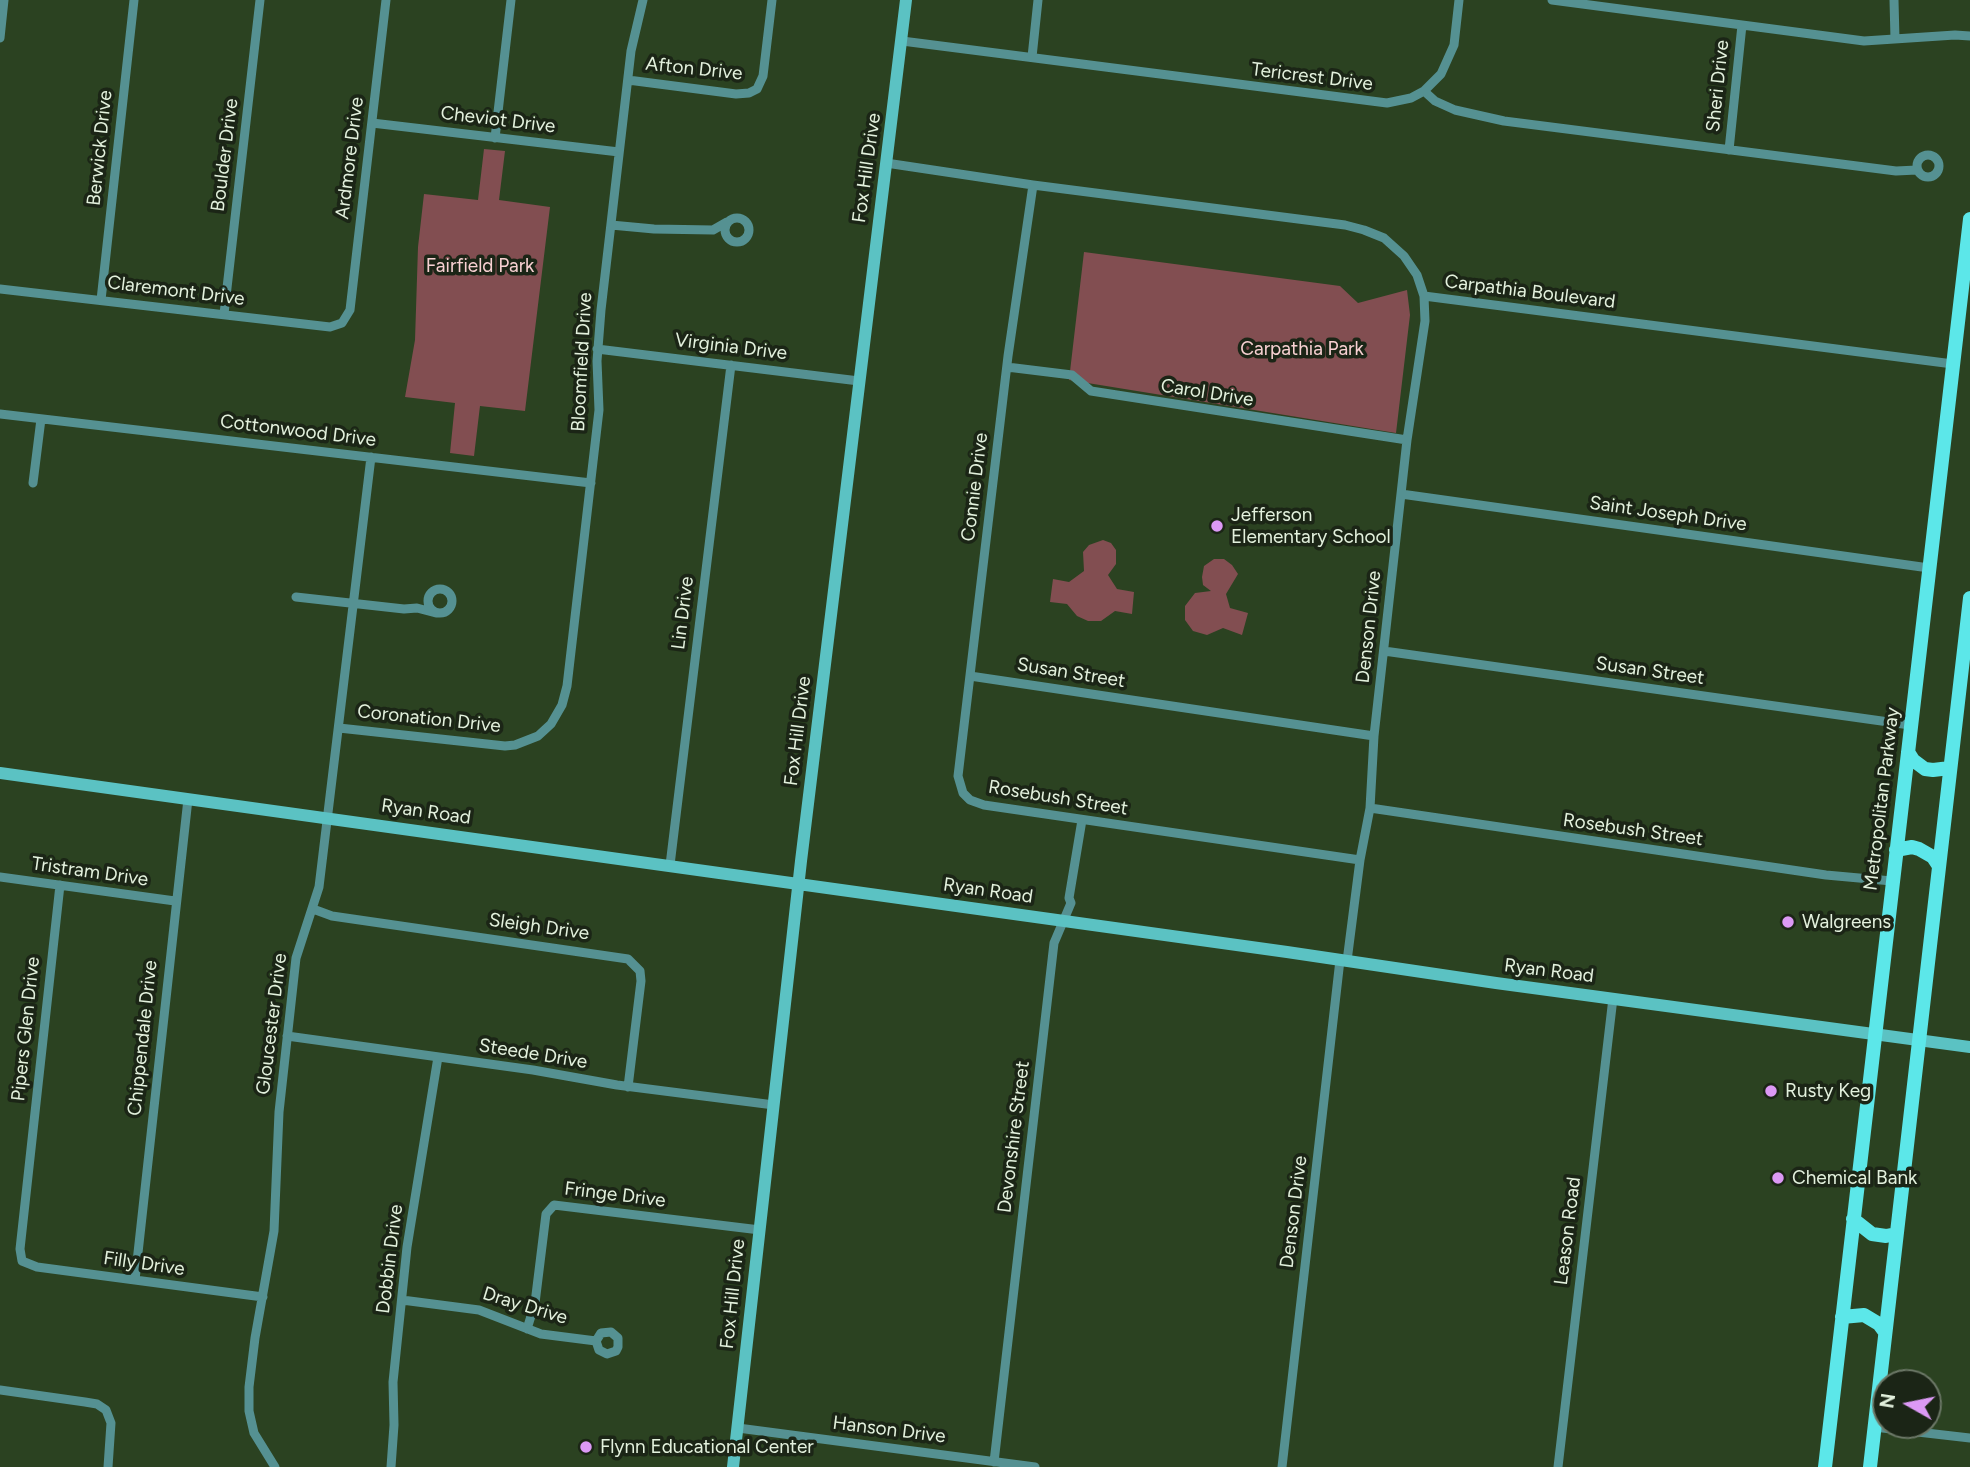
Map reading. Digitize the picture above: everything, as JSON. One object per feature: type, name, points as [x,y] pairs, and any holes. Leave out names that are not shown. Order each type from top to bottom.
[{"type":"main road","name":"Fox Hill Drive","points":[[733,1467],[799,884],[906,0]]},
{"type":"main road","name":"Metropolitan Parkway","points":[[1825,1467],[1970,219]]},
{"type":"main road","points":[[1881,1369],[1970,598]]},
{"type":"main road","points":[[1908,752],[1913,760],[1925,769],[1933,771],[1950,768]]},
{"type":"main road","name":"Ryan Road","points":[[0,773],[1970,1047]]},
{"type":"main road","points":[[1896,850],[1912,847],[1919,849],[1933,857],[1939,866]]},
{"type":"main road","points":[[1853,1219],[1872,1234],[1896,1234]]},
{"type":"main road","points":[[1842,1317],[1864,1315],[1879,1324],[1885,1332]]},
{"type":"main road","points":[[1870,1467],[1873,1439]]},
{"type":"street","points":[[0,38],[4,0]]},
{"type":"street","name":"Berwick Drive","points":[[101,300],[134,0]]},
{"type":"street","name":"Boulder Drive","points":[[224,314],[260,0]]},
{"type":"street","name":"Ardmore Drive","points":[[346,320],[350,310],[386,0]]},
{"type":"street","points":[[495,138],[511,0]]},
{"type":"street","name":"Bloomfield Drive","points":[[551,724],[562,705],[567,686],[599,410],[597,349],[634,34],[643,0]]},
{"type":"street","name":"Afton Drive","points":[[628,80],[736,94],[750,93],[757,89],[764,76],[772,0]]},
{"type":"street","points":[[1032,57],[1038,0]]},
{"type":"street","points":[[1460,0],[1451,55],[1441,74],[1424,91],[1435,101],[1455,110],[1492,119],[1729,150],[1896,171],[1917,170]]},
{"type":"street","points":[[1552,0],[1864,41],[1955,34],[1970,36]]},
{"type":"street","points":[[1895,0],[1895,39]]},
{"type":"street","name":"Sheri Drive","points":[[1729,150],[1742,25]]},
{"type":"street","name":"Tericrest Drive","points":[[902,41],[1377,103],[1403,100],[1424,91]]},
{"type":"street","name":"Cheviot Drive","points":[[372,123],[619,152]]},
{"type":"street","name":"Carpathia Boulevard","points":[[886,163],[1033,185],[1345,225],[1384,238],[1404,256],[1417,275],[1424,296],[1953,364]]},
{"type":"street","name":"Connie Drive","points":[[963,793],[958,776],[1007,367],[1033,185]]},
{"type":"street","points":[[611,225],[713,230],[733,242],[741,241],[747,236],[749,228],[745,221],[738,218],[713,230]]},
{"type":"street","points":[[727,222],[724,230],[727,237]]},
{"type":"street","name":"Claremont Drive","points":[[0,289],[330,327],[346,320]]},
{"type":"street","name":"Denson Drive","points":[[1282,1467],[1344,961],[1370,808],[1374,736],[1407,440],[1424,321],[1424,296]]},
{"type":"street","name":"Virginia Drive","points":[[597,349],[859,380]]},
{"type":"street","name":"Lin Drive","points":[[670,865],[731,365]]},
{"type":"street","name":"Carol Drive","points":[[1007,367],[1072,375],[1091,391],[1269,421],[1407,440]]},
{"type":"street","name":"Cottonwood Drive","points":[[0,414],[591,483]]},
{"type":"street","points":[[33,483],[41,419]]},
{"type":"street","name":"Gloucester Drive","points":[[275,1467],[254,1433],[249,1411],[255,1338],[274,1231],[278,1130],[298,949],[319,887],[371,457]]},
{"type":"street","name":"Saint Joseph Drive","points":[[1402,494],[1929,568]]},
{"type":"street","points":[[296,597],[404,609],[417,608],[436,613],[448,611],[452,604],[451,596],[442,589],[431,593],[417,608]]},
{"type":"street","points":[[431,593],[428,605],[436,613]]},
{"type":"street","name":"Susan Street","points":[[1384,651],[1910,725]]},
{"type":"street","name":"Susan Street","points":[[970,676],[1374,736]]},
{"type":"street","name":"Coronation Drive","points":[[339,728],[505,746],[526,742],[538,736],[551,724]]},
{"type":"street","name":"Rosebush Street","points":[[963,793],[970,800],[984,805],[1360,860]]},
{"type":"street","name":"Chippendale Drive","points":[[135,1280],[188,799]]},
{"type":"street","name":"Rosebush Street","points":[[1370,808],[1812,873],[1892,881]]},
{"type":"street","name":"Devonshire Street","points":[[994,1462],[1054,943],[1072,904],[1069,898],[1082,820]]},
{"type":"street","name":"Tristram Drive","points":[[0,877],[176,901]]},
{"type":"street","name":"Pipers Glen Drive","points":[[22,1261],[20,1249],[60,885]]},
{"type":"street","name":"Sleigh Drive","points":[[313,909],[332,916],[628,959],[640,971],[641,981],[628,1087]]},
{"type":"street","name":"Leason Road","points":[[1558,1467],[1613,998]]},
{"type":"street","name":"Steede Drive","points":[[288,1036],[557,1073],[628,1087],[774,1105]]},
{"type":"street","name":"Dobbin Drive","points":[[391,1467],[393,1382],[407,1247],[438,1057]]},
{"type":"street","name":"Fringe Drive","points":[[527,1329],[535,1303],[546,1214],[554,1205],[760,1230]]},
{"type":"street","name":"Filly Drive","points":[[22,1261],[37,1267],[263,1297]]},
{"type":"street","name":"Dray Drive","points":[[402,1300],[479,1310],[551,1336],[596,1341]]},
{"type":"street","points":[[0,1390],[97,1404],[106,1410],[111,1423],[108,1467]]},
{"type":"street","name":"Hanson Drive","points":[[738,1428],[1035,1467]]},
{"type":"street","points":[[1942,1435],[1970,1438]]},
{"type":"street","points":[[936,1465],[937,1455]]},
{"type":"green space","name":"Fairfield Park","points":[[484,149],[505,151],[499,200],[550,207],[525,411],[480,406],[474,456],[450,453],[455,403],[405,397],[415,340],[418,247],[424,194],[478,200]]},
{"type":"green space","name":"Carpathia Park","points":[[1084,252],[1340,286],[1358,303],[1407,290],[1410,315],[1396,433],[1069,380]]},
{"type":"green space","points":[[1103,540],[1111,543],[1116,550],[1116,564],[1108,575],[1117,589],[1134,592],[1132,614],[1115,611],[1101,621],[1088,621],[1077,616],[1067,604],[1050,602],[1053,579],[1069,582],[1084,571],[1083,552],[1089,545]]},
{"type":"green space","points":[[1214,559],[1224,559],[1238,574],[1226,594],[1230,608],[1248,613],[1242,635],[1223,628],[1207,635],[1193,631],[1185,620],[1185,606],[1195,593],[1211,591],[1203,585],[1202,577],[1204,566]]},
{"type":"place","name":"Jefferson Elementary School","points":[[1217,526]]},
{"type":"place","name":"Walgreens","points":[[1788,922]]},
{"type":"place","name":"Rusty Keg","points":[[1771,1091]]},
{"type":"place","name":"Chemical Bank","points":[[1778,1178]]},
{"type":"place","name":"Flynn Educational Center","points":[[586,1447]]}]
